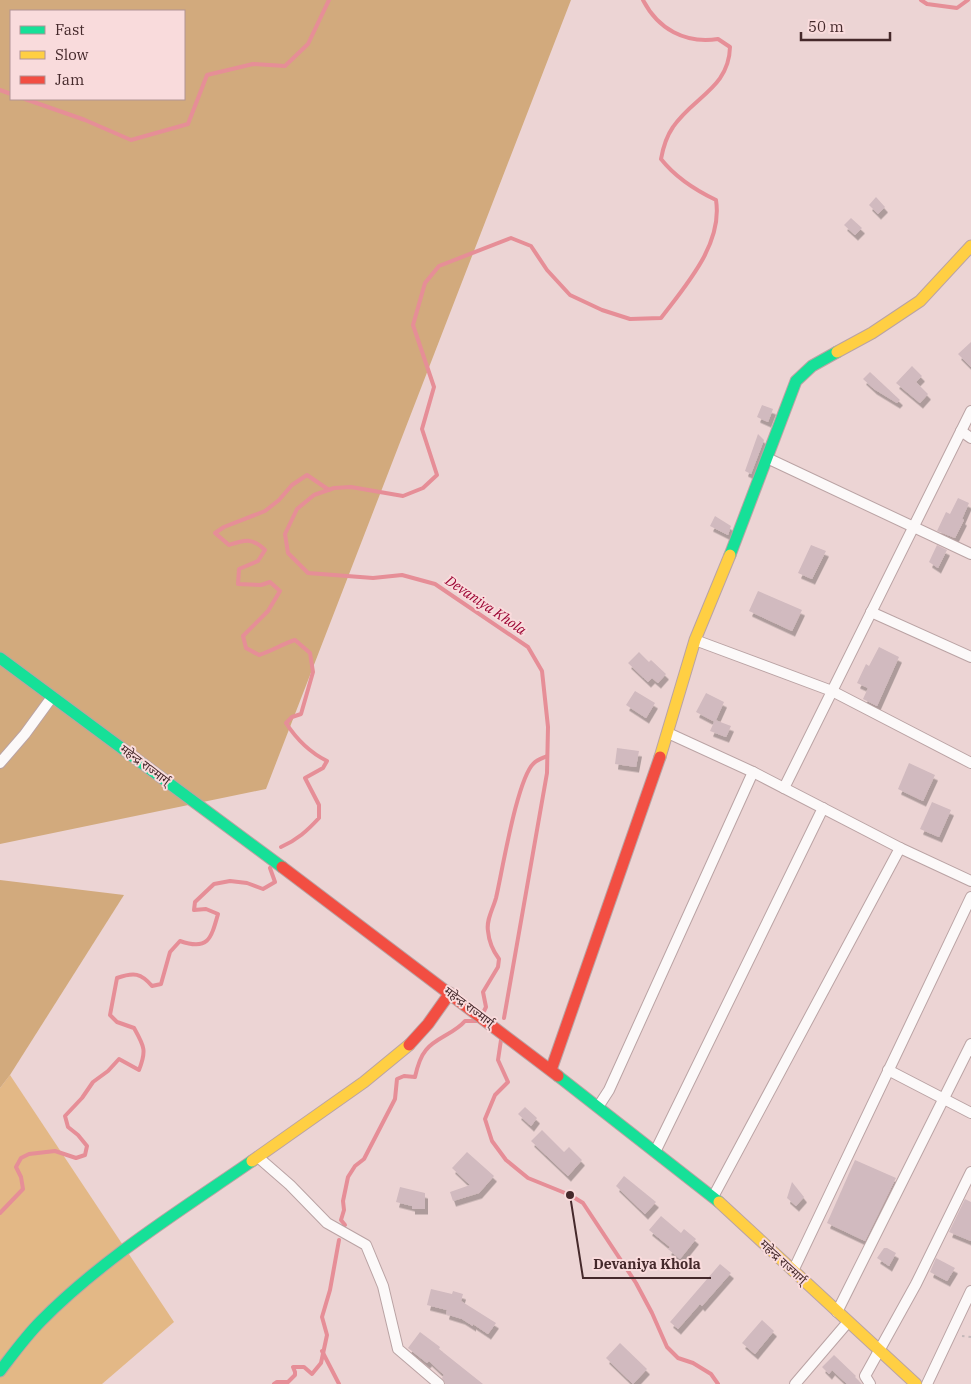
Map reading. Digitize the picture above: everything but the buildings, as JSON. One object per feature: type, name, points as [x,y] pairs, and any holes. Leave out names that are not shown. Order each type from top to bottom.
[{"type":"main road","points":[[551,1070],[668,733],[695,640],[721,578],[796,381],[812,366],[872,333],[920,301],[971,246]]},
{"type":"main road","name":"महेन्द्र राज्मार्ग्","points":[[0,658],[477,1013],[713,1197],[916,1384]]},
{"type":"main road","points":[[0,1371],[45,1317],[103,1267],[151,1230],[258,1158],[396,1056],[430,1022],[450,993]]},
{"type":"street","points":[[784,788],[971,411]]},
{"type":"street","points":[[961,431],[971,438]]},
{"type":"street","points":[[767,458],[971,554]]},
{"type":"street","points":[[872,612],[971,657]]},
{"type":"street","points":[[695,640],[832,691],[971,763]]},
{"type":"street","points":[[0,763],[52,696]]},
{"type":"street","points":[[668,733],[753,772],[900,848],[971,881]]},
{"type":"street","points":[[598,1107],[609,1090],[753,772]]},
{"type":"street","points":[[655,1152],[823,808]]},
{"type":"street","points":[[713,1197],[900,848]]},
{"type":"street","points":[[793,1271],[971,897]]},
{"type":"street","points":[[837,1312],[971,1044]]},
{"type":"street","points":[[888,1070],[971,1113]]},
{"type":"street","points":[[258,1158],[290,1185],[327,1222],[366,1245],[383,1286],[398,1349],[439,1384]]},
{"type":"street","points":[[870,1384],[866,1376],[916,1284],[971,1172]]},
{"type":"street","points":[[927,1384],[971,1291]]},
{"type":"street","points":[[795,1384],[848,1322]]},
{"type":"shaded area","points":[[0,0],[571,0],[266,789],[0,844]]},
{"type":"shaded area","points":[[0,880],[124,895],[0,1088]]},
{"type":"shaded area","points":[[10,1075],[174,1322],[102,1384],[0,1384],[0,1088]]},
{"type":"waterway","points":[[28,100],[85,120],[131,140],[188,124],[207,75],[253,64],[285,66],[308,44],[329,0]]},
{"type":"waterway","name":"Devaniya Khola","points":[[504,1018],[547,773],[548,727],[542,671],[528,647],[435,584],[402,575],[373,578],[308,573],[288,553],[285,534],[297,509],[314,495],[334,488],[351,487],[403,496],[423,488],[437,475],[422,429],[434,387],[413,325],[425,283],[439,266],[511,238],[531,246],[547,270],[570,295],[602,310],[630,319],[661,318],[691,278],[708,248],[714,232],[717,216],[716,200],[686,183],[661,159],[665,143],[673,127],[709,91],[723,73],[728,61],[730,47],[718,39],[694,39],[674,32],[656,19],[643,0]]},
{"type":"waterway","name":"Devaniya Khola","points":[[921,0],[927,4],[957,8],[968,0]]},
{"type":"waterway","points":[[0,90],[10,94]]},
{"type":"waterway","points":[[281,847],[302,835],[319,818],[319,805],[305,778],[323,768],[327,761],[304,745],[286,723],[292,717],[301,714],[313,672],[310,653],[295,640],[259,655],[246,648],[243,636],[268,611],[280,591],[270,582],[261,585],[238,584],[239,569],[258,561],[265,550],[252,541],[229,545],[215,533],[224,527],[265,511],[279,500],[292,485],[307,475],[329,490]]},
{"type":"waterway","points":[[484,1011],[486,1007],[483,992],[498,967],[499,959],[490,943],[488,923],[496,898],[516,806],[528,772],[535,762],[547,756]]},
{"type":"waterway","points":[[0,1213],[23,1189],[21,1177],[16,1167],[21,1158],[29,1154],[55,1151],[76,1158],[85,1155],[87,1146],[68,1127],[65,1116],[82,1098],[93,1082],[108,1071],[119,1059],[139,1070],[144,1053],[134,1028],[117,1022],[110,1015],[117,978],[133,974],[141,976],[152,986],[161,984],[170,952],[180,941],[197,945],[207,941],[213,930],[218,914],[206,909],[194,910],[195,902],[214,884],[230,881],[247,883],[263,889],[275,882],[270,868]]},
{"type":"waterway","points":[[345,1225],[341,1220],[348,1177],[355,1166],[364,1159],[395,1099],[397,1079],[404,1076],[415,1077],[420,1059],[430,1046],[465,1021],[477,1021]]},
{"type":"waterway","name":"Devaniya Khola","points":[[501,1040],[498,1060],[508,1082],[495,1095],[485,1119],[492,1141],[506,1160],[528,1178],[570,1195],[583,1203],[636,1283],[667,1347],[678,1358],[693,1363],[711,1374],[718,1384]]},
{"type":"waterway","points":[[274,1384],[277,1382],[288,1382],[295,1375],[293,1367],[304,1367],[312,1374],[321,1363],[327,1335],[322,1317],[330,1290],[339,1240]]},
{"type":"waterway","points":[[322,1351],[339,1384]]},
{"type":"traffic: fast","points":[[730,555],[796,381],[812,366],[837,352]]},
{"type":"traffic: fast","points":[[0,658],[282,867]]},
{"type":"traffic: fast","points":[[558,1076],[719,1202]]},
{"type":"traffic: fast","points":[[0,1371],[35,1327],[90,1277],[143,1236],[252,1161]]},
{"type":"traffic: slow","points":[[837,352],[872,333],[920,301],[971,246]]},
{"type":"traffic: slow","points":[[660,757],[695,640],[730,555]]},
{"type":"traffic: slow","points":[[252,1161],[364,1082],[409,1045]]},
{"type":"traffic: slow","points":[[719,1202],[916,1384]]},
{"type":"traffic: jam","points":[[551,1070],[660,757]]},
{"type":"traffic: jam","points":[[282,867],[558,1076]]},
{"type":"traffic: jam","points":[[409,1045],[428,1024],[450,993]]},
{"type":"place","name":"Devaniya Khola","points":[[570,1195]]}]
